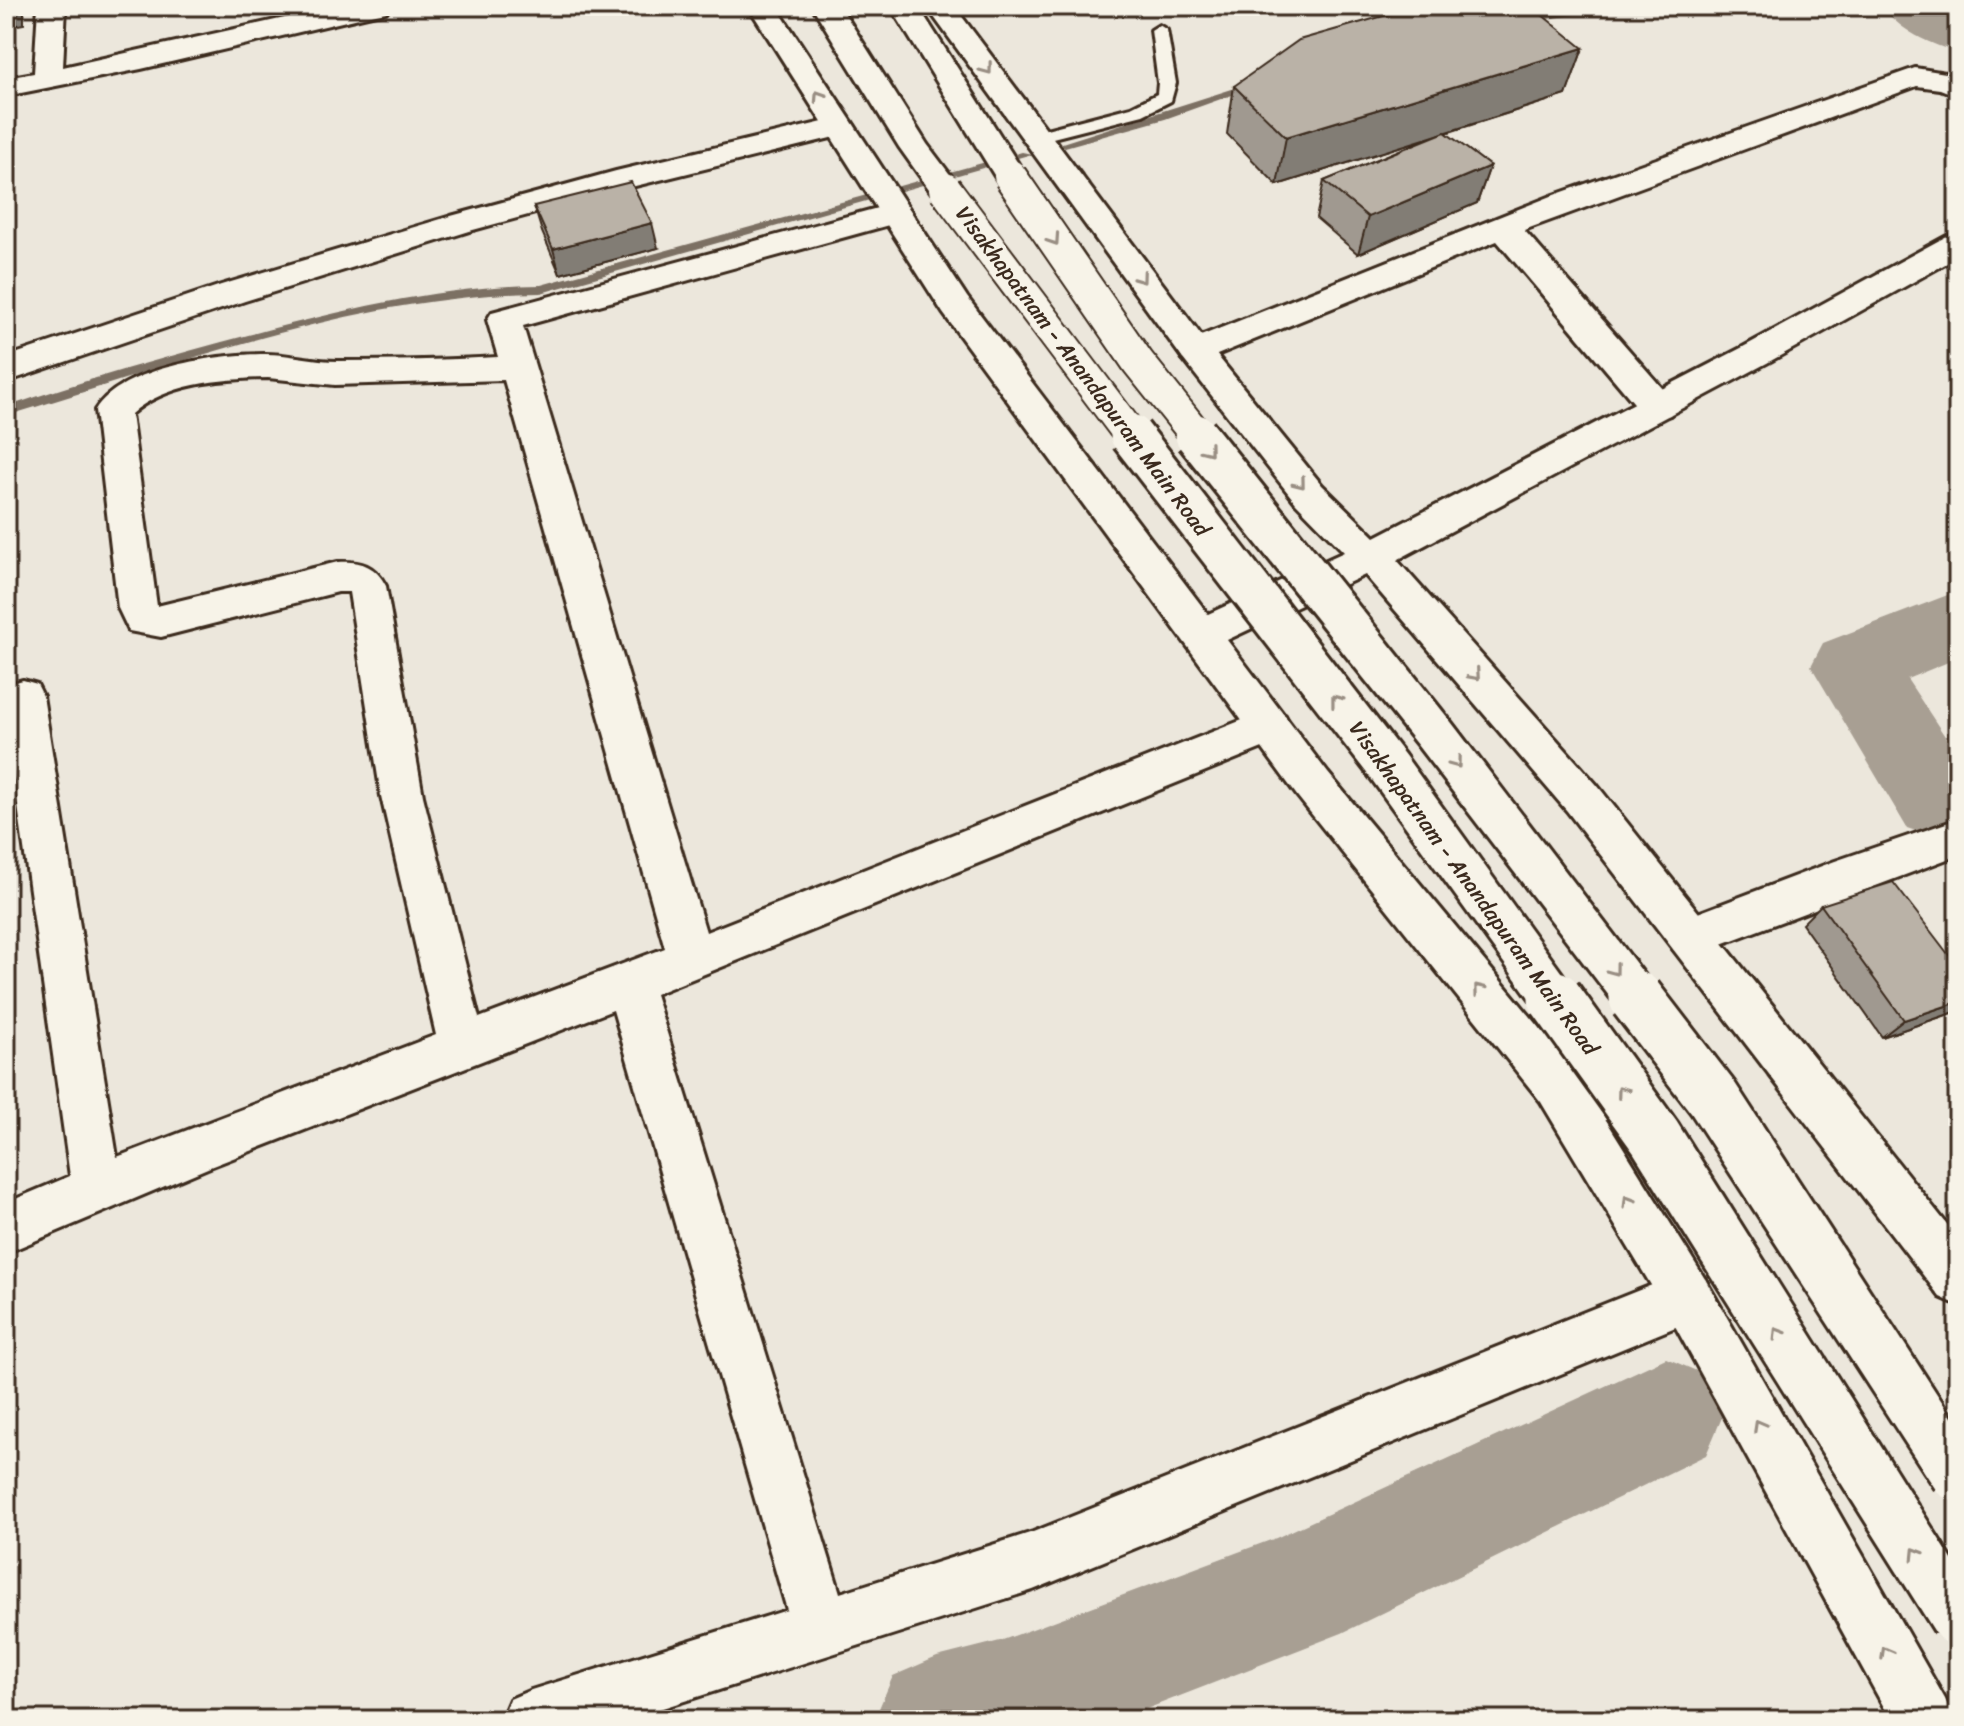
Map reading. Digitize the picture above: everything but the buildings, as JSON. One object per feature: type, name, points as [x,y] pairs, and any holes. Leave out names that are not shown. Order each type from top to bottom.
[{"type":"street","points":[[48,78],[52,6]]},
{"type":"street","points":[[6,87],[376,6]]},
{"type":"street","points":[[762,6],[955,305],[1313,785],[1558,1086],[1687,1297],[1924,1720]]},
{"type":"street","name":"Visakhapatnam - Anandapuram Main Road","points":[[826,6],[937,179],[1029,303],[1388,767],[1655,1137],[1958,1619]]},
{"type":"street","points":[[904,6],[1001,161],[1138,362],[1433,732],[1713,1098],[1958,1475]]},
{"type":"street","points":[[940,6],[1195,351],[1309,494],[1371,556],[1582,798],[1958,1279]]},
{"type":"street","points":[[1195,351],[1503,227],[1915,77],[1947,81],[1958,87]]},
{"type":"street","points":[[6,370],[128,327],[400,241],[614,182],[840,127]]},
{"type":"street","points":[[691,959],[504,320],[888,201]]},
{"type":"street","points":[[1503,227],[1657,406]]},
{"type":"street","points":[[1203,634],[1371,556],[1958,243]]},
{"type":"street","points":[[462,1046],[402,796],[367,586],[356,576],[338,577],[161,622],[143,620],[138,608],[113,410],[123,397],[145,388],[238,368],[266,366],[330,373],[518,368]]},
{"type":"street","points":[[23,696],[97,1188]]},
{"type":"street","points":[[6,1228],[97,1188],[691,959],[1270,727]]},
{"type":"street","points":[[1690,936],[1958,837]]},
{"type":"street","points":[[628,982],[822,1628]]},
{"type":"street","points":[[531,1720],[1033,1561],[1687,1297]]},
{"type":"lane","points":[[1037,137],[1137,111],[1165,97],[1167,83],[1159,30]]},
{"type":"waterway","points":[[1525,19],[1617,6]]},
{"type":"waterway","points":[[1911,6],[1958,34]]},
{"type":"waterway","points":[[1065,144],[1161,117],[1255,85]]},
{"type":"waterway","points":[[6,412],[167,362],[367,309],[470,292],[541,289],[1026,154]]},
{"type":"waterway","points":[[1939,802],[1853,666],[1958,623]]},
{"type":"waterway","points":[[937,1720],[1000,1703],[1299,1590],[1666,1415]]}]
